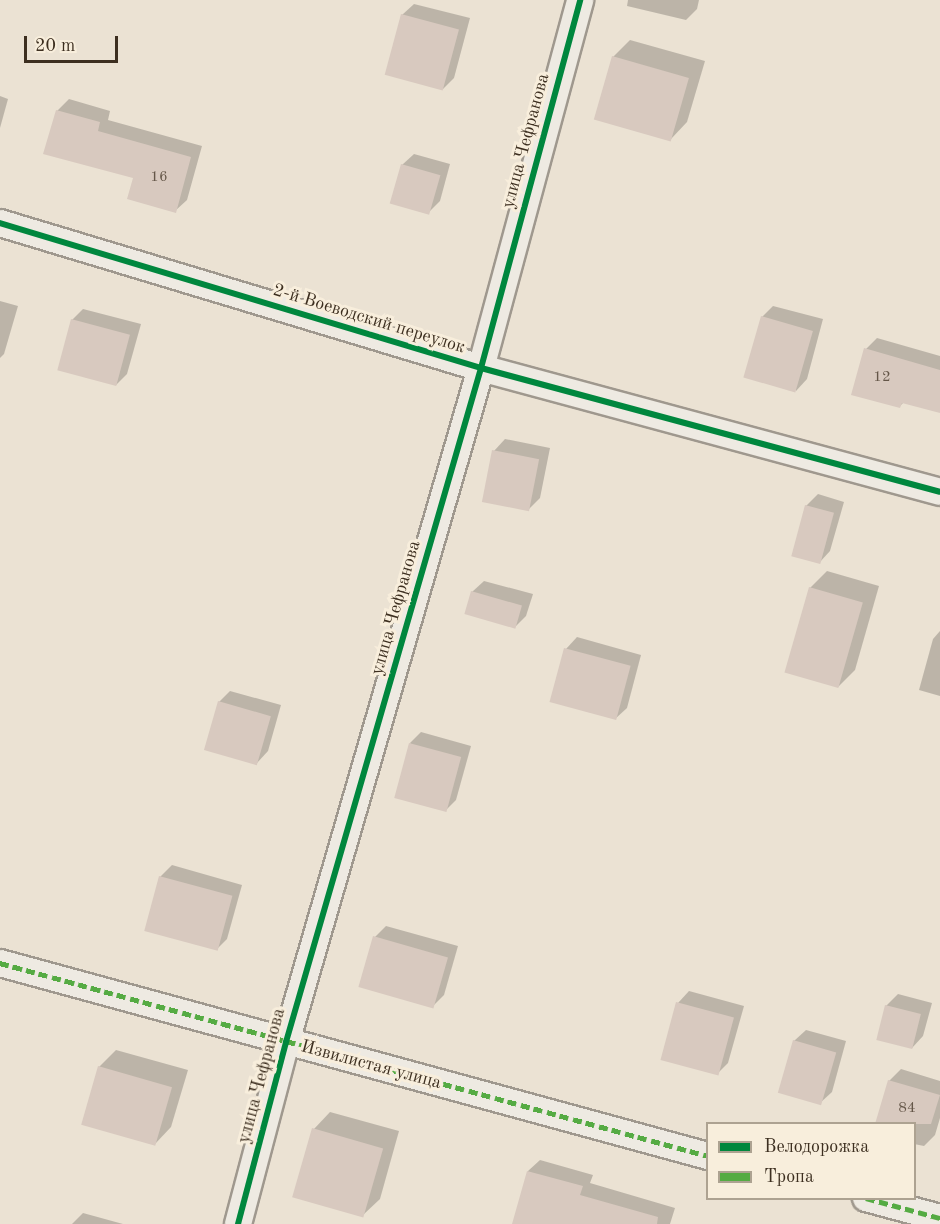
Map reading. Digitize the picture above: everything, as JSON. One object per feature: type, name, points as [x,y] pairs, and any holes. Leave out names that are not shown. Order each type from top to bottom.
[{"type":"street","name":"улица Чефранова","points":[[238,1224],[286,1042],[481,368],[580,0]]},
{"type":"street","name":"2-й Воеводский переулок","points":[[0,223],[481,368],[940,492]]},
{"type":"street","name":"Извилистая улица","points":[[0,963],[706,1155]]},
{"type":"street","points":[[873,1200],[940,1218]]},
{"type":"building","points":[[401,14],[459,30],[443,90],[385,75]]},
{"type":"building","points":[[612,56],[689,78],[671,141],[594,119]]},
{"type":"building","points":[[56,110],[100,122],[98,131],[191,157],[176,213],[127,199],[133,178],[43,154]]},
{"type":"building","points":[[401,164],[440,175],[429,215],[390,203]]},
{"type":"building","points":[[761,316],[813,331],[795,392],[743,378]]},
{"type":"building","points":[[71,319],[130,335],[116,386],[57,370]]},
{"type":"building","points":[[864,348],[940,370],[940,413],[902,403],[900,408],[851,395]]},
{"type":"building","points":[[492,450],[539,459],[529,511],[482,502]]},
{"type":"building","points":[[805,505],[834,513],[820,564],[791,556]]},
{"type":"building","points":[[809,587],[863,602],[838,688],[784,673]]},
{"type":"building","points":[[471,591],[522,606],[515,629],[464,614]]},
{"type":"building","points":[[564,648],[631,666],[616,720],[550,702]]},
{"type":"building","points":[[218,701],[271,716],[257,765],[204,750]]},
{"type":"building","points":[[409,743],[461,757],[446,812],[394,798]]},
{"type":"building","points":[[159,876],[232,896],[218,951],[144,931]]},
{"type":"building","points":[[373,936],[448,957],[433,1008],[358,987]]},
{"type":"building","points":[[676,1002],[734,1018],[718,1075],[660,1060]]},
{"type":"building","points":[[885,1005],[921,1014],[912,1049],[876,1040]]},
{"type":"building","points":[[793,1040],[836,1052],[821,1105],[778,1093]]},
{"type":"building","points":[[98,1066],[172,1087],[155,1146],[81,1125]]},
{"type":"building","points":[[888,1080],[940,1095],[931,1124],[876,1122]]},
{"type":"building","points":[[312,1128],[383,1148],[363,1218],[292,1197]]},
{"type":"building","points":[[527,1171],[583,1186],[580,1195],[658,1217],[657,1224],[512,1224]]},
{"type":"marked path","points":[[0,963],[706,1155]]},
{"type":"marked path","points":[[873,1200],[940,1218]]},
{"type":"cycle path","points":[[238,1224],[286,1042],[481,368],[580,0]]},
{"type":"cycle path","points":[[0,223],[481,368],[940,492]]}]
